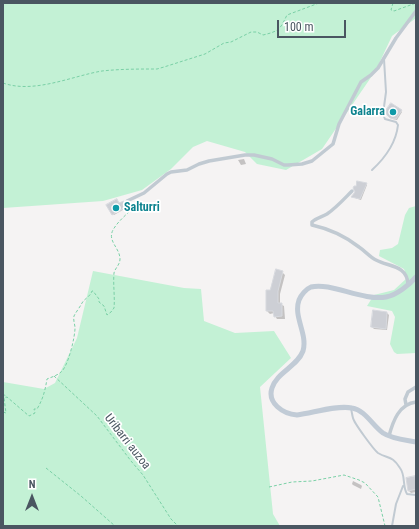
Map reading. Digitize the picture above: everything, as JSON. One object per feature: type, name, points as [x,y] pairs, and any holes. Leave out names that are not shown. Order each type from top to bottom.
[{"type":"street","points":[[127,201],[141,195],[167,174],[187,170],[209,161],[248,154],[272,159],[288,165],[307,163],[333,144],[339,124],[350,105],[357,88],[361,82],[375,72],[396,38],[416,11]]},
{"type":"street","points":[[352,191],[331,211],[314,220],[312,225],[338,233],[377,261],[401,269],[406,275],[408,284]]},
{"type":"street","points":[[416,277],[398,292],[388,297],[368,297],[329,288],[311,287],[306,290],[299,299],[297,314],[304,342],[302,351],[296,361],[272,386],[271,392],[273,402],[278,408],[290,415],[336,408],[357,409],[389,436],[416,442]]},
{"type":"street","points":[[406,405],[405,399],[408,392],[416,387]]},
{"type":"street","points":[[389,436],[392,422],[397,414],[406,405],[416,402]]},
{"type":"lane","points":[[372,170],[381,162],[393,143],[398,125],[396,122],[385,119],[383,114],[386,92],[385,63],[383,58]]},
{"type":"lane","points":[[351,408],[355,423],[373,448],[377,452],[396,461],[402,470],[407,494],[416,495]]},
{"type":"lane","points":[[392,526],[396,504],[404,485]]},
{"type":"path","points":[[3,83],[16,85],[36,85],[63,81],[103,71],[164,68],[205,54],[224,43],[230,42],[251,32],[257,32],[263,35],[278,30],[287,15],[319,3]]},
{"type":"path","points":[[393,3],[391,10],[394,11],[416,3]]},
{"type":"path","points":[[3,394],[29,416],[35,413],[34,409],[37,409],[45,394],[44,389],[47,379],[61,372],[70,357],[74,340],[74,317],[82,304],[93,291],[99,299],[99,302],[104,306],[107,315],[114,308],[114,272],[120,259],[111,236],[118,223],[136,204],[141,195]]},
{"type":"path","name":"Uribarri auzoa","points":[[54,376],[97,416],[131,461],[143,474],[171,519],[178,526]]},
{"type":"path","points":[[3,412],[6,413],[4,398],[7,397]]},
{"type":"path","points":[[46,468],[81,496],[114,526]]},
{"type":"path","points":[[269,487],[292,482],[312,481],[344,475],[359,480],[365,483],[378,497],[385,526]]},
{"type":"green space","points":[[3,3],[416,3],[416,18],[392,36],[376,70],[322,149],[286,170],[257,164],[245,152],[207,141],[193,147],[171,169],[142,190],[103,201],[3,208]]},
{"type":"green space","points":[[416,206],[416,353],[397,354],[394,352],[390,344],[395,317],[392,311],[367,306],[374,295],[394,290],[407,278],[404,269],[379,256],[380,250],[392,248],[398,244],[405,215],[409,208]]},
{"type":"green space","points":[[93,271],[184,288],[201,289],[204,321],[235,333],[274,331],[291,358],[260,387],[273,514],[280,526],[3,526],[3,382],[44,389],[55,383],[77,338]]},
{"type":"building","name":"Galarra","points":[[391,103],[402,110],[396,119],[390,118],[386,114],[386,110]]},
{"type":"building","points":[[357,181],[367,183],[360,199],[351,197],[355,192],[353,188],[356,186]]},
{"type":"building","name":"Salturri","points":[[117,199],[119,203],[124,201],[128,206],[112,215],[106,205]]},
{"type":"building","points":[[276,269],[283,271],[278,291],[278,303],[282,303],[282,316],[274,317],[273,311],[266,311],[266,290],[270,290]]},
{"type":"building","points":[[373,310],[387,312],[386,329],[371,327]]},
{"type":"building","points":[[415,476],[416,489],[408,491],[406,478]]},
{"type":"place","name":"Galarra","points":[[393,112]]},
{"type":"place","name":"Salturri","points":[[116,208]]}]
